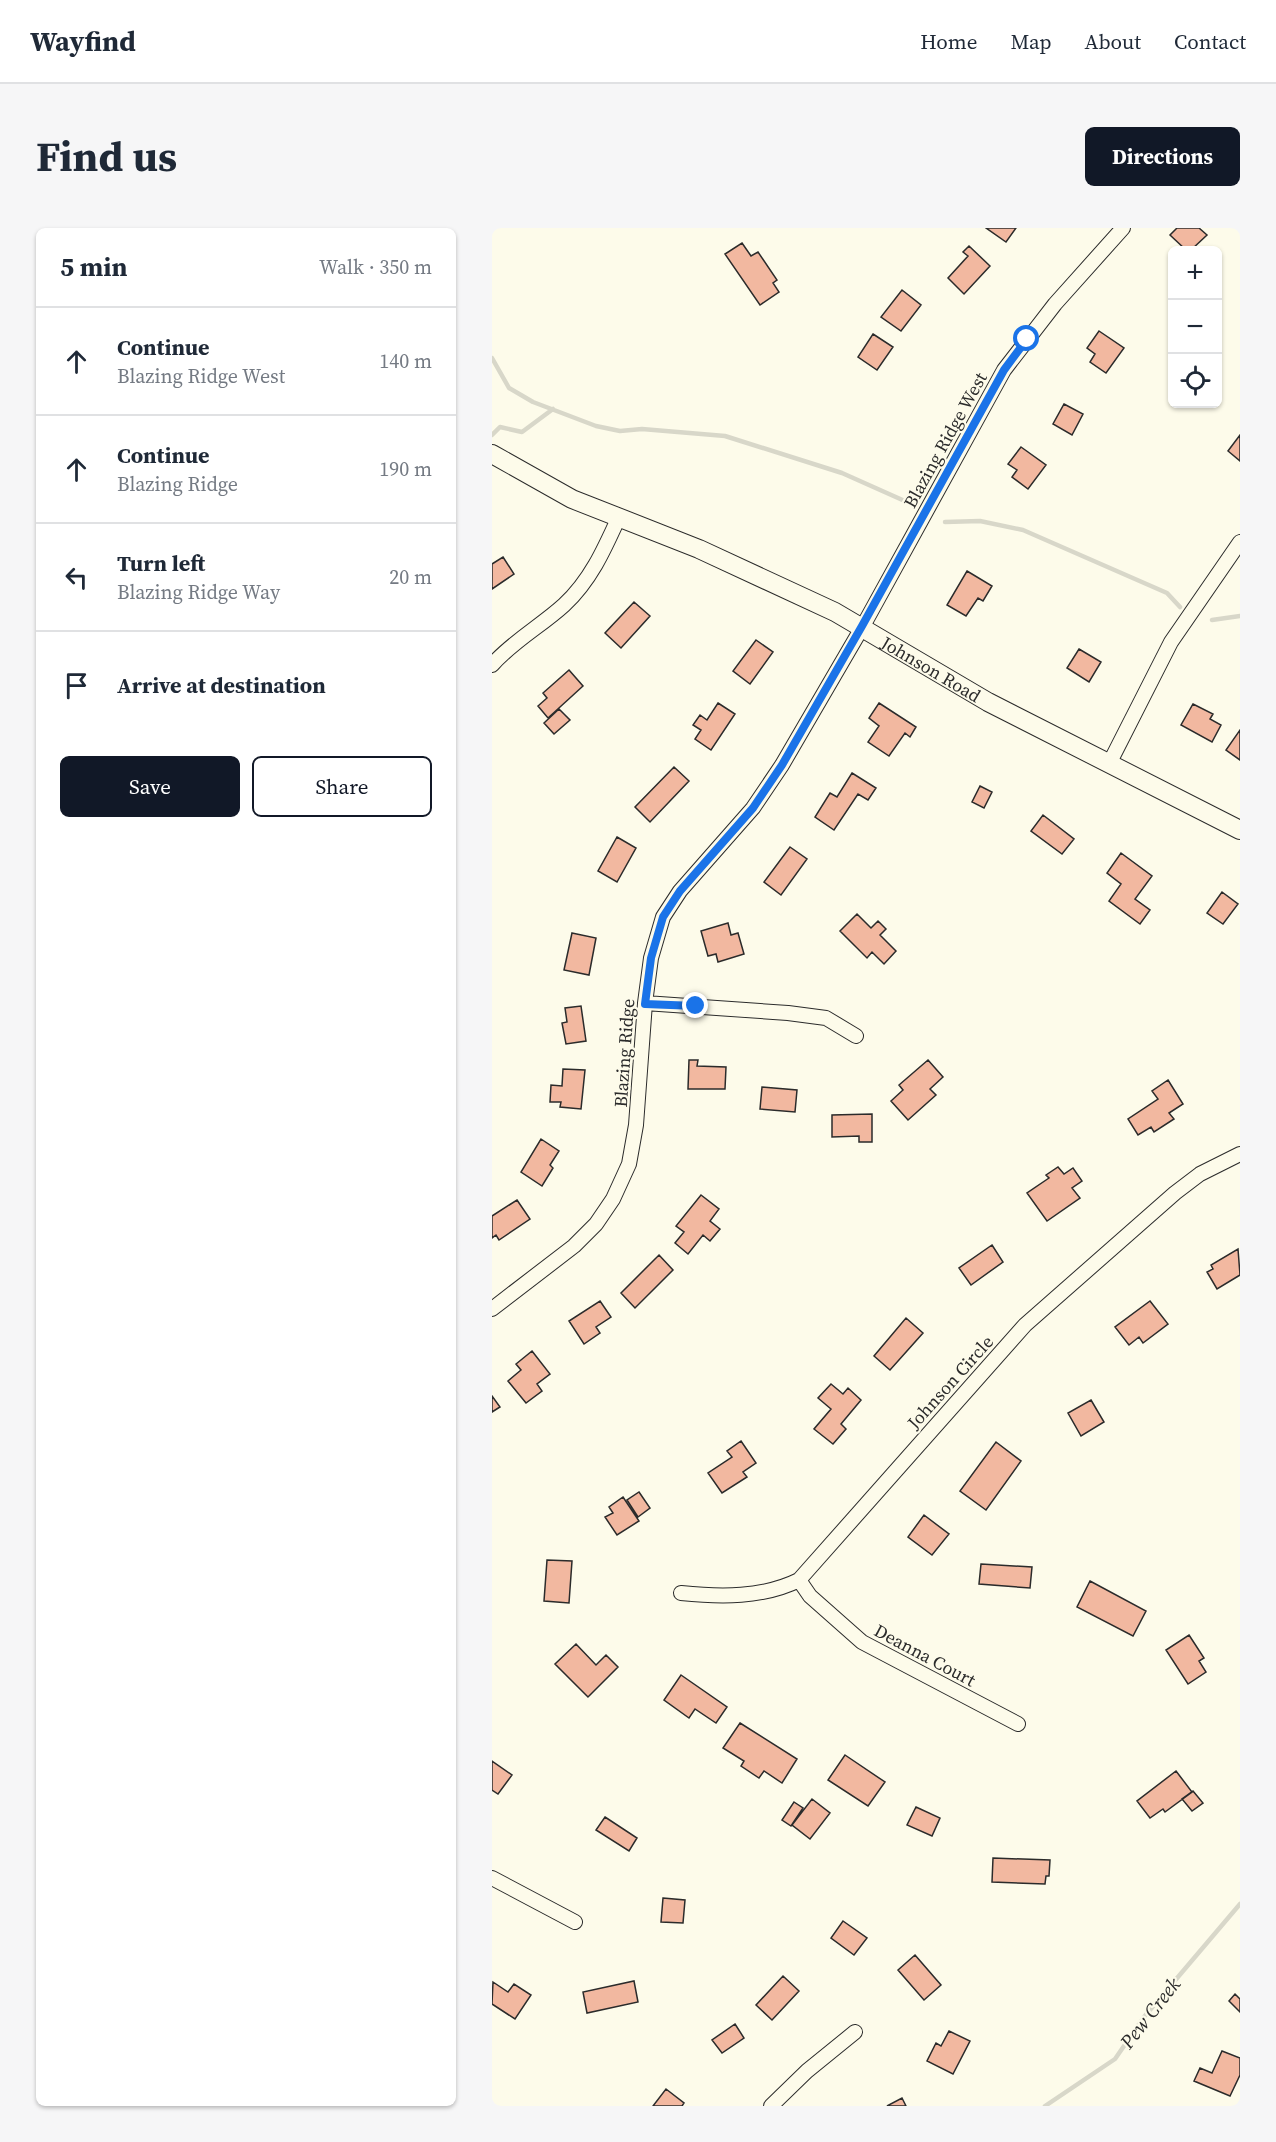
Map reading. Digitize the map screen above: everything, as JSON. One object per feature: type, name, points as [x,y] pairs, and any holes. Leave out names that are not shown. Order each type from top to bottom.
[{"type":"street","name":"Blazing Ridge West","points":[[862,626],[1004,370],[1055,304],[1123,228]]},
{"type":"street","name":"Johnson Road","points":[[492,454],[534,479],[618,519],[699,549],[862,626],[988,702],[1240,830]]},
{"type":"street","points":[[492,664],[564,604],[584,583],[599,561],[618,519]]},
{"type":"street","points":[[1109,764],[1171,642],[1240,542]]},
{"type":"street","name":"Blazing Ridge","points":[[492,1309],[574,1246],[596,1224],[613,1199],[629,1164],[636,1125],[645,1004],[651,958],[663,917],[680,891],[753,808],[862,626]]},
{"type":"street","points":[[645,1004],[788,1013],[825,1018],[856,1036]]},
{"type":"street","name":"Johnson Circle","points":[[681,1593],[720,1597],[782,1588],[799,1580],[1025,1325],[1175,1192],[1200,1174],[1240,1154]]},
{"type":"street","name":"Deanna Court","points":[[799,1580],[810,1596],[862,1642],[1018,1724]]},
{"type":"street","points":[[492,1878],[575,1922]]},
{"type":"street","points":[[771,2106],[807,2071],[855,2032]]},
{"type":"building","points":[[986,228],[1016,228],[1006,242]]},
{"type":"building","points":[[1177,228],[1199,228],[1207,235],[1195,246],[1182,246],[1170,235]]},
{"type":"building","points":[[742,243],[751,256],[758,252],[777,280],[773,283],[779,292],[760,305],[725,254]]},
{"type":"building","points":[[969,246],[990,266],[964,294],[948,278],[968,256],[963,252]]},
{"type":"building","points":[[902,290],[921,305],[901,331],[881,317]]},
{"type":"building","points":[[1099,331],[1124,348],[1106,373],[1090,362],[1095,354],[1087,348]]},
{"type":"building","points":[[873,334],[893,347],[877,370],[858,357]]},
{"type":"building","points":[[1064,404],[1083,414],[1072,435],[1053,424]]},
{"type":"building","points":[[1240,435],[1240,461],[1228,451]]},
{"type":"building","points":[[1021,447],[1046,465],[1028,489],[1012,477],[1017,470],[1008,464]]},
{"type":"building","points":[[503,557],[514,574],[492,589],[492,564]]},
{"type":"building","points":[[967,571],[992,586],[983,601],[978,598],[966,616],[947,605]]},
{"type":"building","points":[[634,602],[650,616],[621,648],[605,633]]},
{"type":"building","points":[[756,640],[773,652],[750,684],[733,671]]},
{"type":"building","points":[[1079,649],[1101,662],[1089,682],[1067,668]]},
{"type":"building","points":[[569,670],[583,686],[548,718],[538,706],[547,698],[543,693]]},
{"type":"building","points":[[718,703],[735,714],[711,750],[695,739],[701,730],[693,725],[700,715],[707,720]]},
{"type":"building","points":[[879,703],[916,727],[910,737],[905,733],[889,756],[868,742],[879,726],[869,718]]},
{"type":"building","points":[[1193,704],[1213,714],[1210,719],[1221,725],[1212,742],[1181,725]]},
{"type":"building","points":[[559,709],[570,720],[554,734],[544,723]]},
{"type":"building","points":[[1240,730],[1240,760],[1226,750]]},
{"type":"building","points":[[674,767],[689,781],[650,822],[635,807]]},
{"type":"building","points":[[852,773],[876,788],[868,800],[858,794],[834,830],[815,817],[830,793],[837,797]]},
{"type":"building","points":[[980,786],[992,792],[984,808],[972,802]]},
{"type":"building","points":[[1043,815],[1074,839],[1062,854],[1031,831]]},
{"type":"building","points":[[617,837],[636,848],[617,882],[598,871]]},
{"type":"building","points":[[790,847],[807,859],[781,895],[764,882]]},
{"type":"building","points":[[1121,853],[1152,876],[1135,899],[1150,910],[1140,924],[1109,901],[1121,884],[1107,873]]},
{"type":"building","points":[[1222,892],[1238,904],[1223,924],[1207,913]]},
{"type":"building","points":[[857,914],[871,928],[878,921],[886,929],[880,935],[896,951],[884,964],[872,952],[867,958],[840,931]]},
{"type":"building","points":[[728,923],[731,935],[738,933],[744,954],[718,962],[716,954],[708,956],[701,931]]},
{"type":"building","points":[[572,933],[596,938],[589,975],[564,970]]},
{"type":"building","points":[[581,1006],[586,1041],[566,1044],[562,1023],[567,1022],[565,1008]]},
{"type":"building","points":[[689,1060],[698,1060],[697,1066],[726,1067],[725,1089],[688,1089]]},
{"type":"building","points":[[928,1060],[943,1077],[930,1089],[936,1095],[908,1120],[891,1101],[903,1090],[899,1085]]},
{"type":"building","points":[[563,1069],[585,1070],[581,1109],[560,1107],[561,1102],[550,1102],[551,1085],[562,1086]]},
{"type":"building","points":[[1168,1080],[1183,1104],[1169,1113],[1174,1119],[1154,1132],[1151,1127],[1138,1135],[1128,1119],[1158,1099],[1152,1091]]},
{"type":"building","points":[[762,1087],[797,1090],[795,1112],[760,1109]]},
{"type":"building","points":[[872,1114],[872,1142],[859,1142],[859,1136],[832,1137],[832,1115]]},
{"type":"building","points":[[541,1139],[559,1151],[550,1165],[553,1168],[542,1186],[521,1172]]},
{"type":"building","points":[[1058,1167],[1064,1174],[1073,1168],[1082,1181],[1072,1188],[1080,1198],[1047,1221],[1027,1193],[1049,1178],[1046,1175]]},
{"type":"building","points":[[701,1195],[719,1209],[710,1221],[720,1229],[710,1241],[703,1235],[688,1254],[675,1243],[684,1232],[676,1226]]},
{"type":"building","points":[[517,1200],[530,1219],[499,1240],[496,1235],[492,1238],[492,1216]]},
{"type":"building","points":[[992,1245],[1003,1262],[971,1285],[959,1268]]},
{"type":"building","points":[[1238,1249],[1240,1275],[1217,1289],[1207,1272],[1213,1269],[1211,1265]]},
{"type":"building","points":[[659,1255],[673,1270],[635,1308],[621,1293]]},
{"type":"building","points":[[600,1301],[611,1317],[596,1327],[600,1333],[584,1344],[569,1321]]},
{"type":"building","points":[[1150,1301],[1168,1324],[1143,1343],[1139,1337],[1129,1345],[1115,1327]]},
{"type":"building","points":[[906,1318],[923,1333],[890,1370],[874,1356]]},
{"type":"building","points":[[532,1351],[550,1374],[537,1384],[542,1391],[526,1403],[508,1381],[521,1370],[516,1364]]},
{"type":"building","points":[[831,1384],[843,1394],[848,1388],[861,1400],[841,1424],[846,1429],[833,1444],[814,1429],[831,1409],[818,1398]]},
{"type":"building","points":[[492,1396],[500,1407],[492,1412]]},
{"type":"building","points":[[1091,1400],[1104,1422],[1081,1436],[1068,1413]]},
{"type":"building","points":[[741,1441],[756,1463],[743,1472],[747,1477],[722,1493],[708,1473],[732,1457],[727,1451]]},
{"type":"building","points":[[996,1442],[1021,1461],[986,1510],[960,1491]]},
{"type":"building","points":[[639,1492],[650,1508],[638,1517],[627,1500]]},
{"type":"building","points":[[623,1497],[639,1521],[617,1535],[605,1517],[613,1513],[609,1507]]},
{"type":"building","points":[[924,1515],[949,1534],[932,1555],[908,1537]]},
{"type":"building","points":[[547,1560],[572,1561],[569,1603],[544,1601]]},
{"type":"building","points":[[981,1564],[1032,1567],[1030,1588],[979,1584]]},
{"type":"building","points":[[1090,1581],[1146,1611],[1133,1636],[1077,1607]]},
{"type":"building","points":[[1189,1635],[1204,1658],[1199,1661],[1206,1672],[1188,1684],[1166,1650]]},
{"type":"building","points":[[576,1644],[596,1665],[606,1655],[618,1667],[588,1697],[555,1664]]},
{"type":"building","points":[[681,1675],[727,1707],[716,1723],[695,1709],[689,1718],[664,1700]]},
{"type":"building","points":[[740,1723],[797,1759],[782,1783],[764,1771],[759,1778],[741,1766],[744,1761],[723,1748]]},
{"type":"building","points":[[845,1755],[885,1782],[868,1806],[828,1780]]},
{"type":"building","points":[[492,1761],[512,1775],[498,1794],[492,1790]]},
{"type":"building","points":[[1176,1771],[1192,1792],[1165,1812],[1163,1809],[1150,1818],[1137,1801]]},
{"type":"building","points":[[1193,1791],[1203,1803],[1192,1811],[1182,1799]]},
{"type":"building","points":[[812,1799],[830,1813],[810,1839],[792,1825]]},
{"type":"building","points":[[794,1802],[803,1808],[791,1826],[782,1820]]},
{"type":"building","points":[[916,1807],[940,1818],[932,1836],[907,1825]]},
{"type":"building","points":[[605,1817],[637,1838],[629,1851],[596,1830]]},
{"type":"building","points":[[993,1858],[1050,1860],[1049,1876],[1046,1876],[1045,1884],[992,1882]]},
{"type":"building","points":[[663,1898],[685,1900],[683,1923],[661,1922]]},
{"type":"building","points":[[843,1921],[867,1938],[854,1955],[831,1938]]},
{"type":"building","points":[[915,1955],[941,1985],[924,2000],[898,1970]]},
{"type":"building","points":[[783,1976],[799,1991],[772,2020],[756,2005]]},
{"type":"building","points":[[634,1981],[638,2002],[587,2013],[583,1992]]},
{"type":"building","points":[[493,1982],[508,1992],[514,1984],[531,1995],[515,2019],[492,2004]]},
{"type":"building","points":[[1235,1994],[1240,1999],[1240,2012],[1229,2001]]},
{"type":"building","points":[[735,2024],[744,2038],[722,2053],[712,2040]]},
{"type":"building","points":[[949,2031],[970,2041],[953,2074],[927,2061],[936,2043],[941,2046]]},
{"type":"building","points":[[1222,2051],[1240,2058],[1240,2075],[1230,2096],[1194,2081],[1200,2068],[1212,2073]]},
{"type":"building","points":[[666,2089],[684,2103],[682,2106],[653,2106]]},
{"type":"building","points":[[902,2098],[906,2106],[887,2106]]},
{"type":"waterway","points":[[492,358],[509,388],[533,402],[596,426],[620,431],[642,429],[725,436],[842,473],[907,502]]},
{"type":"waterway","points":[[492,435],[500,427],[522,432],[553,409]]},
{"type":"waterway","points":[[945,522],[980,521],[1023,530],[1167,593],[1180,607]]},
{"type":"waterway","points":[[1212,620],[1240,616]]},
{"type":"waterway","name":"Pew Creek","points":[[1045,2106],[1115,2059],[1144,2017],[1240,1904]]},
{"type":"route","points":[[696,1006],[645,1004],[651,958],[663,917],[680,891],[753,808],[782,765],[1004,370],[1027,339]]}]
